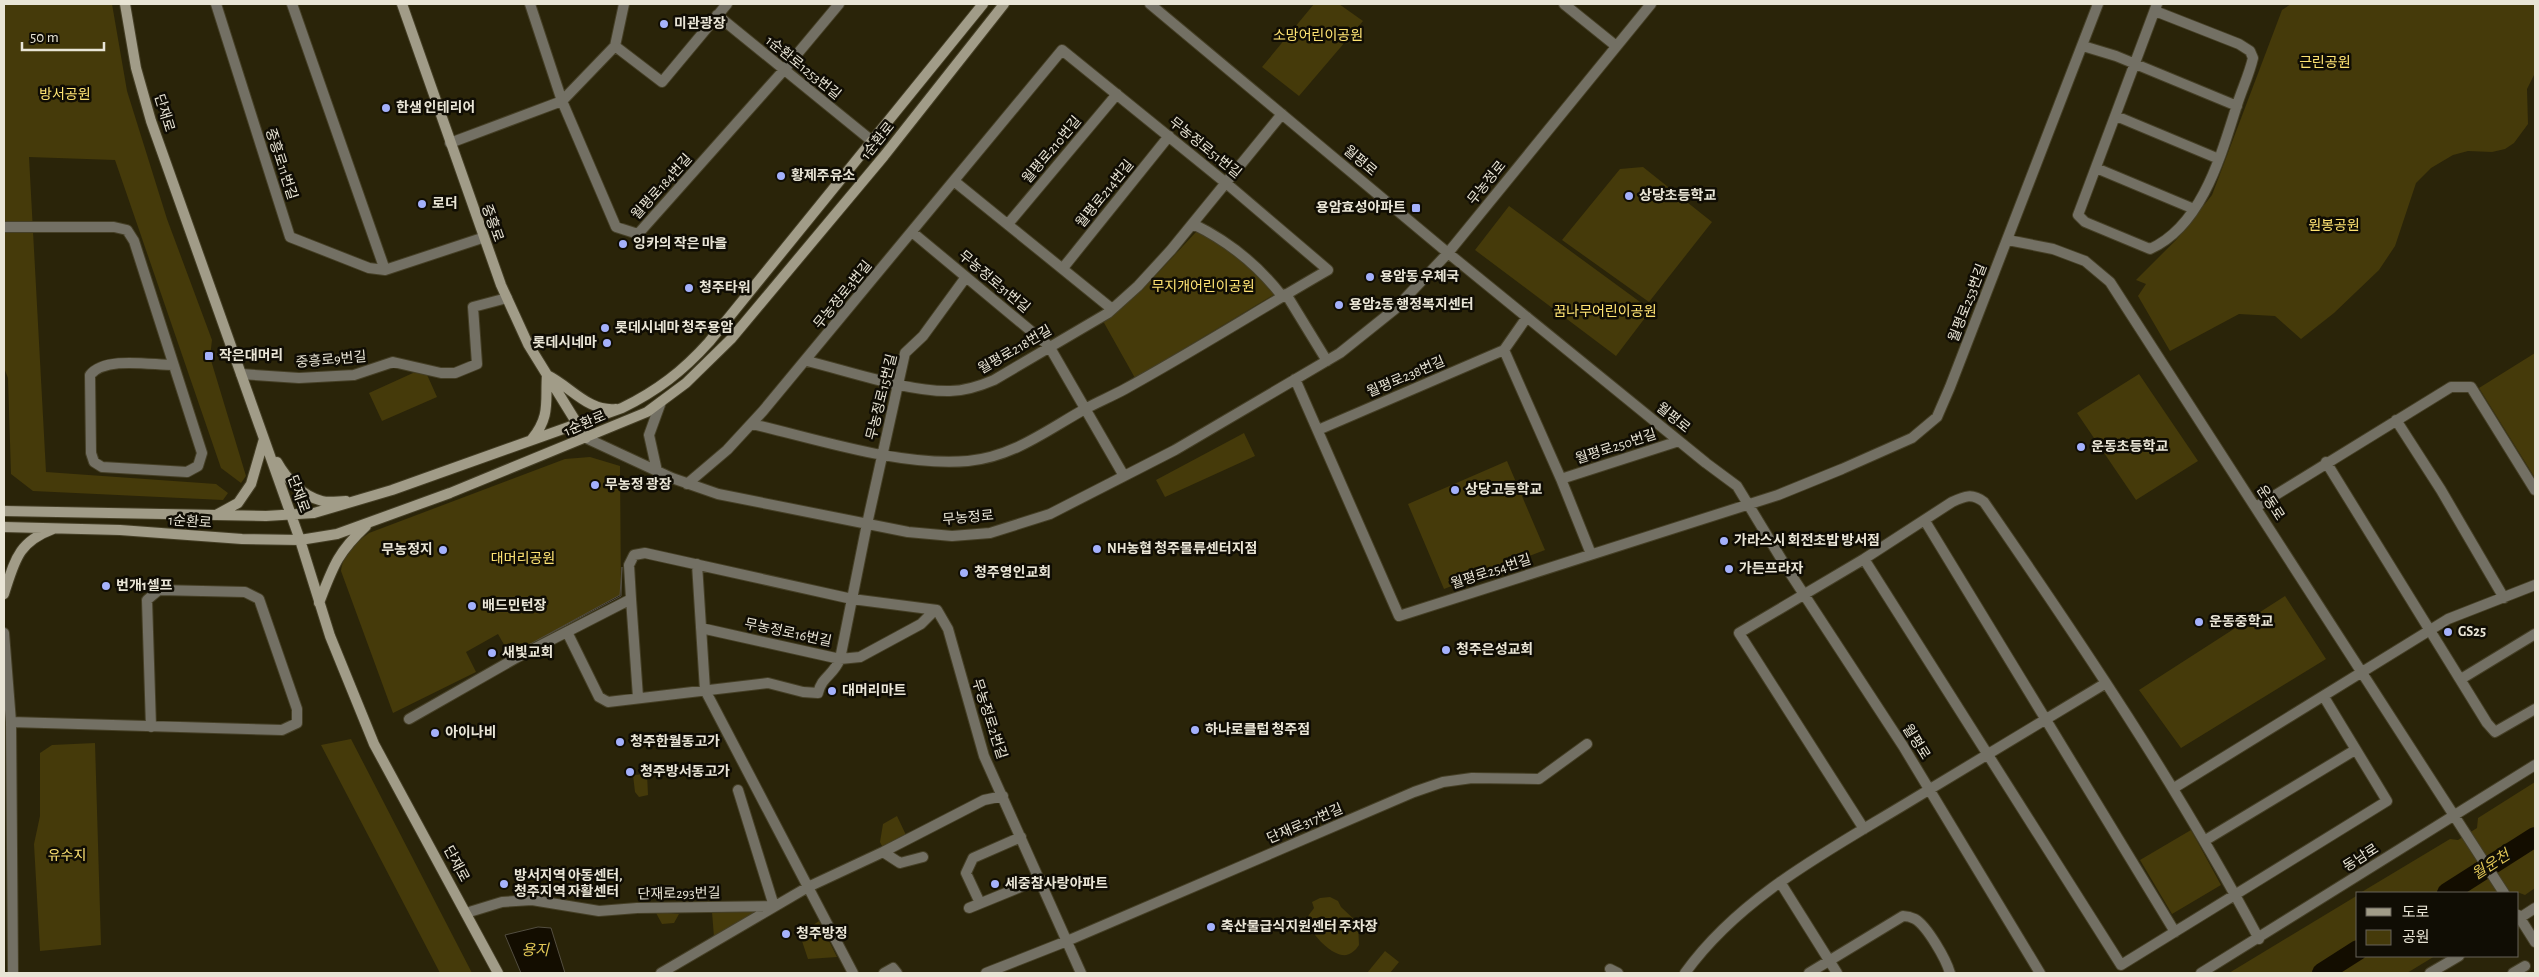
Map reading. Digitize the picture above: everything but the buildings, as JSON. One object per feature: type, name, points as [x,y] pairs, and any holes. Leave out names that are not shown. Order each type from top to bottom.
[{"type":"street","name":"단재로","points":[[126,4],[136,68],[151,121],[291,514],[330,636],[374,744],[498,973]]},
{"type":"street","name":"중흥로11번길","points":[[216,4],[290,236],[369,268],[386,270],[482,238]]},
{"type":"street","points":[[292,4],[386,270]]},
{"type":"street","name":"중흥로","points":[[402,4],[482,238],[507,298],[528,344],[586,438]]},
{"type":"street","name":"월평로184번길","points":[[530,4],[562,101],[616,227],[638,234],[783,71],[838,4]]},
{"type":"street","points":[[450,143],[562,101],[615,46],[624,4]]},
{"type":"street","points":[[615,46],[662,82],[727,4]]},
{"type":"street","name":"1순환로","points":[[4,511],[216,515],[314,513],[358,501],[622,408],[661,387],[690,363],[983,4]]},
{"type":"street","name":"1순환로","points":[[4,527],[60,527],[242,539],[300,540],[338,534],[586,438],[647,412],[704,367],[731,339],[884,156],[1004,4]]},
{"type":"street","name":"월평로","points":[[1150,4],[1448,253],[1737,486],[1804,595],[1930,789],[2040,973]]},
{"type":"street","points":[[1564,4],[1616,46]]},
{"type":"street","name":"무농정로","points":[[586,438],[687,484],[718,494],[908,532],[952,536],[990,533],[1050,514],[1175,450],[1340,353],[1395,309],[1448,253],[1651,4]]},
{"type":"street","name":"월평로253번길","points":[[1748,504],[1778,495],[1912,438],[1937,417],[2008,240],[2098,4]]},
{"type":"street","points":[[2156,8],[2239,44],[2250,51],[2253,58],[2249,76],[2219,159],[2202,199],[2162,244],[2150,249],[2084,222],[2078,215],[2116,116],[2133,63],[2156,8]]},
{"type":"street","name":"1순환로1253번길","points":[[717,15],[783,71],[872,141]]},
{"type":"street","points":[[2083,46],[2133,63],[2237,106]]},
{"type":"street","name":"무농정로51번길","points":[[1062,50],[1226,183],[1328,270],[1284,295]]},
{"type":"street","name":"무농정로3번길","points":[[687,484],[727,450],[807,361],[1062,50]]},
{"type":"street","name":"월평로210번길","points":[[1008,224],[1117,94]]},
{"type":"street","name":"월평로218번길","points":[[807,361],[933,390],[951,391],[976,387],[994,380],[1112,309],[1138,286],[1193,224],[1282,114]]},
{"type":"street","points":[[2116,116],[2219,159]]},
{"type":"street","name":"월평로214번길","points":[[1063,268],[1169,136]]},
{"type":"street","points":[[2096,168],[2194,209]]},
{"type":"street","points":[[954,181],[1112,309]]},
{"type":"street","points":[[1193,224],[1242,254],[1268,278],[1284,295],[1326,361]]},
{"type":"street","points":[[4,227],[114,227],[127,230],[134,241],[202,453],[198,466],[187,472],[102,467],[94,462],[91,452],[90,375],[96,368],[111,363],[173,365]]},
{"type":"street","name":"무농정로31번길","points":[[912,232],[1049,346],[1124,476]]},
{"type":"street","name":"운동로","points":[[2008,240],[2053,249],[2085,261],[2110,282],[2503,892]]},
{"type":"street","name":"무농정로15번길","points":[[867,524],[905,353],[923,336],[966,277]]},
{"type":"street","points":[[1084,409],[1125,389],[1284,295]]},
{"type":"street","name":"중흥로9번길","points":[[241,374],[299,378],[354,375],[393,362],[441,373],[454,373],[477,364],[474,307],[507,298]]},
{"type":"street","points":[[1527,317],[1504,350],[1561,479],[1591,554]]},
{"type":"street","name":"월평로238번길","points":[[1318,430],[1504,350]]},
{"type":"street","points":[[531,439],[539,430],[546,413],[546,375],[560,381],[576,396],[590,404],[611,409],[622,408]]},
{"type":"street","points":[[1296,379],[1318,430]]},
{"type":"street","points":[[2256,507],[2326,462],[2451,387],[2471,387],[2535,490]]},
{"type":"street","points":[[657,470],[649,435],[661,402]]},
{"type":"street","name":"무농정로15번길","points":[[752,424],[882,454],[934,462],[969,461],[997,455],[1035,440],[1084,409]]},
{"type":"street","points":[[2396,420],[2442,490],[2504,598]]},
{"type":"street","name":"월평로254번길","points":[[1318,430],[1399,616],[1748,504]]},
{"type":"street","points":[[264,439],[285,476],[303,491],[322,501],[358,501]]},
{"type":"street","points":[[216,515],[238,503],[251,484],[264,439]]},
{"type":"street","name":"월평로250번길","points":[[1561,479],[1679,441]]},
{"type":"street","points":[[2326,462],[2495,732],[2535,709]]},
{"type":"street","points":[[1864,829],[1739,633],[1967,495],[1977,496],[1984,502],[2174,788],[2259,939]]},
{"type":"street","points":[[1925,521],[2175,932]]},
{"type":"street","points":[[319,603],[336,560],[346,544],[370,522]]},
{"type":"street","name":"무농정로16번길","points":[[700,628],[840,659],[867,524]]},
{"type":"street","points":[[4,594],[17,556],[27,543],[38,535],[60,527]]},
{"type":"street","points":[[638,697],[629,566],[634,555],[645,553],[852,599],[935,610]]},
{"type":"street","points":[[1864,559],[2121,965],[2387,801],[2324,697]]},
{"type":"street","points":[[697,564],[704,690],[854,973]]},
{"type":"street","points":[[2174,788],[2448,619],[2535,585]]},
{"type":"street","points":[[11,722],[151,727],[282,730],[297,723],[297,709],[259,599],[245,592],[159,590],[147,600],[151,727]]},
{"type":"street","points":[[409,719],[522,655],[631,598]]},
{"type":"street","points":[[568,632],[599,697],[608,702],[768,683],[803,692],[818,693],[820,682],[835,671],[840,659],[860,657],[922,624],[935,610]]},
{"type":"street","name":"무농정로2번길","points":[[935,610],[948,629],[984,756],[1004,796],[1067,941]]},
{"type":"street","points":[[4,633],[11,722],[13,973]]},
{"type":"street","points":[[2461,679],[2535,634]]},
{"type":"street","points":[[1685,973],[1726,924],[1780,882],[2106,683]]},
{"type":"street","name":"단재로317번길","points":[[986,973],[1067,941],[1414,792],[1443,782],[1472,778],[1539,780],[1587,744]]},
{"type":"street","points":[[2204,841],[2355,750]]},
{"type":"street","name":"동남로","points":[[2201,973],[2259,939],[2535,765]]},
{"type":"street","points":[[738,790],[774,906]]},
{"type":"street","name":"단재로293번길","points":[[661,973],[808,887],[884,852],[984,800],[1004,796]]},
{"type":"street","points":[[980,903],[966,873],[973,858],[1021,836]]},
{"type":"street","points":[[884,852],[900,864],[923,857]]},
{"type":"street","points":[[970,908],[1040,879]]},
{"type":"street","points":[[1780,882],[1837,973]]},
{"type":"street","name":"단재로293번길","points":[[466,913],[502,902],[532,900],[599,911],[637,908],[774,906]]},
{"type":"street","points":[[2519,917],[2535,908]]},
{"type":"street","points":[[1809,973],[1903,916],[1914,918],[1923,926],[1948,964],[1950,973]]},
{"type":"street","points":[[2519,919],[2535,942]]},
{"type":"street","points":[[1067,941],[1081,973]]},
{"type":"street","points":[[2430,973],[2457,957]]},
{"type":"street","points":[[2513,973],[2525,966]]},
{"type":"street","points":[[884,973],[893,968],[897,973]]},
{"type":"green space","name":"방서공원","points":[[4,4],[112,4],[127,91],[167,219],[212,340],[210,357],[246,476],[241,483],[221,468],[115,160],[29,157],[46,472],[216,484],[228,493],[223,500],[33,491],[11,474],[8,378],[4,368]]},
{"type":"green space","name":"소망어린이공원","points":[[1314,4],[1339,4],[1363,21],[1299,96],[1262,67]]},
{"type":"green space","name":"원봉공원","points":[[2291,4],[2535,4],[2535,73],[2527,89],[2528,124],[2514,143],[2505,149],[2492,152],[2468,151],[2453,155],[2431,168],[2416,183],[2395,246],[2379,270],[2334,313],[2301,339],[2275,316],[2239,314],[2170,351],[2138,296],[2146,284],[2136,280],[2176,240],[2212,195],[2282,10]]},
{"type":"green space","points":[[1643,167],[1712,222],[1649,302],[1562,240],[1620,169]]},
{"type":"green space","name":"꿈나무어린이공원","points":[[1509,206],[1651,310],[1616,356],[1475,250]]},
{"type":"green space","name":"무지개어린이공원","points":[[1196,232],[1219,245],[1238,259],[1275,294],[1135,378],[1103,321],[1155,276]]},
{"type":"green space","points":[[2535,353],[2535,478],[2479,388]]},
{"type":"green space","points":[[424,368],[437,397],[382,421],[369,393]]},
{"type":"green space","points":[[2139,374],[2198,461],[2136,500],[2077,413]]},
{"type":"green space","points":[[1244,433],[1255,456],[1165,497],[1156,480]]},
{"type":"green space","name":"대머리공원","points":[[590,457],[620,466],[621,596],[510,655],[498,634],[466,652],[476,672],[393,713],[341,571],[344,559],[350,549],[369,533],[565,459]]},
{"type":"green space","points":[[1507,461],[1545,550],[1444,589],[1408,504]]},
{"type":"green space","points":[[2285,596],[2326,659],[2181,748],[2139,690]]},
{"type":"green space","points":[[351,739],[472,973],[440,973],[321,745]]},
{"type":"green space","name":"유수지","points":[[95,743],[101,945],[40,951],[34,844],[40,816],[40,753],[52,745]]},
{"type":"green space","points":[[647,774],[648,795],[639,797],[635,792],[633,775]]},
{"type":"green space","points":[[2535,782],[2535,888],[2525,895],[2519,892],[2362,892],[2450,839],[2458,840],[2477,828],[2478,818]]},
{"type":"green space","points":[[897,816],[906,835],[883,848],[880,842],[883,824]]},
{"type":"green space","points":[[2191,830],[2221,885],[2172,914],[2140,860]]},
{"type":"green space","points":[[2356,896],[2356,957],[2433,957],[2407,973],[2229,973]]},
{"type":"green space","points":[[1330,897],[1338,901],[1341,907],[1358,923],[1359,945],[1347,955],[1331,951],[1315,935],[1309,923],[1309,914],[1314,908],[1312,902],[1320,898]]},
{"type":"green space","points":[[762,909],[714,937],[712,912]]},
{"type":"green space","points":[[655,911],[679,914],[674,923],[662,924]]},
{"type":"green space","points":[[819,921],[837,957],[808,959],[802,941],[803,932]]},
{"type":"green space","points":[[1385,951],[1399,962],[1390,973],[1367,973]]},
{"type":"water","points":[[622,567],[621,596],[510,655],[620,595]]},
{"type":"water","name":"용지","points":[[538,927],[551,928],[565,973],[521,973],[505,935]]},
{"type":"waterway","name":"월운천","points":[[2449,892],[2535,837]]},
{"type":"waterway","name":"월운천","points":[[2322,973],[2356,951]]},
{"type":"place","name":"미관광장","points":[[664,24]]},
{"type":"place","name":"한샘 인테리어","points":[[386,108]]},
{"type":"place","name":"황제주유소","points":[[781,176]]},
{"type":"place","name":"상당초등학교","points":[[1629,196]]},
{"type":"place","name":"로더","points":[[422,204]]},
{"type":"place","name":"용암효성아파트","points":[[1416,208]]},
{"type":"place","name":"잉카의 작은 마을","points":[[623,244]]},
{"type":"place","name":"용암동 우체국","points":[[1370,277]]},
{"type":"place","name":"청주타워","points":[[689,288]]},
{"type":"place","name":"용암2동 행정복지센터","points":[[1339,305]]},
{"type":"place","name":"롯데시네마 청주용암","points":[[605,328]]},
{"type":"place","name":"롯데시네마","points":[[607,343]]},
{"type":"place","name":"작은대머리","points":[[209,356]]},
{"type":"place","name":"운동초등학교","points":[[2081,447]]},
{"type":"place","name":"무농정 광장","points":[[595,485]]},
{"type":"place","name":"상당고등학교","points":[[1455,490]]},
{"type":"place","name":"가라스시 회전초밥 방서점","points":[[1724,541]]},
{"type":"place","name":"NH농협 청주물류센터지점","points":[[1097,549]]},
{"type":"place","name":"무농정지","points":[[443,550]]},
{"type":"place","name":"가든프라자","points":[[1729,569]]},
{"type":"place","name":"청주영인교회","points":[[964,573]]},
{"type":"place","name":"번개1셀프","points":[[106,586]]},
{"type":"place","name":"배드민턴장","points":[[472,606]]},
{"type":"place","name":"운동중학교","points":[[2199,622]]},
{"type":"place","name":"GS25","points":[[2448,632]]},
{"type":"place","name":"청주은성교회","points":[[1446,650]]},
{"type":"place","name":"새빛교회","points":[[492,653]]},
{"type":"place","name":"대머리마트","points":[[832,691]]},
{"type":"place","name":"하나로클럽 청주점","points":[[1195,730]]},
{"type":"place","name":"아이나비","points":[[435,733]]},
{"type":"place","name":"청주한월동고가","points":[[620,742]]},
{"type":"place","name":"청주방서동고가","points":[[630,772]]},
{"type":"place","name":"방서지역 아동센터, 청주지역 자활센터","points":[[504,884]]},
{"type":"place","name":"세중참사랑아파트","points":[[995,884]]},
{"type":"place","name":"축산물급식지원센터 주차장","points":[[1211,927]]},
{"type":"place","name":"청주방정","points":[[786,934]]},
{"type":"park label","name":"근린공원","points":[[2325,63]]}]
